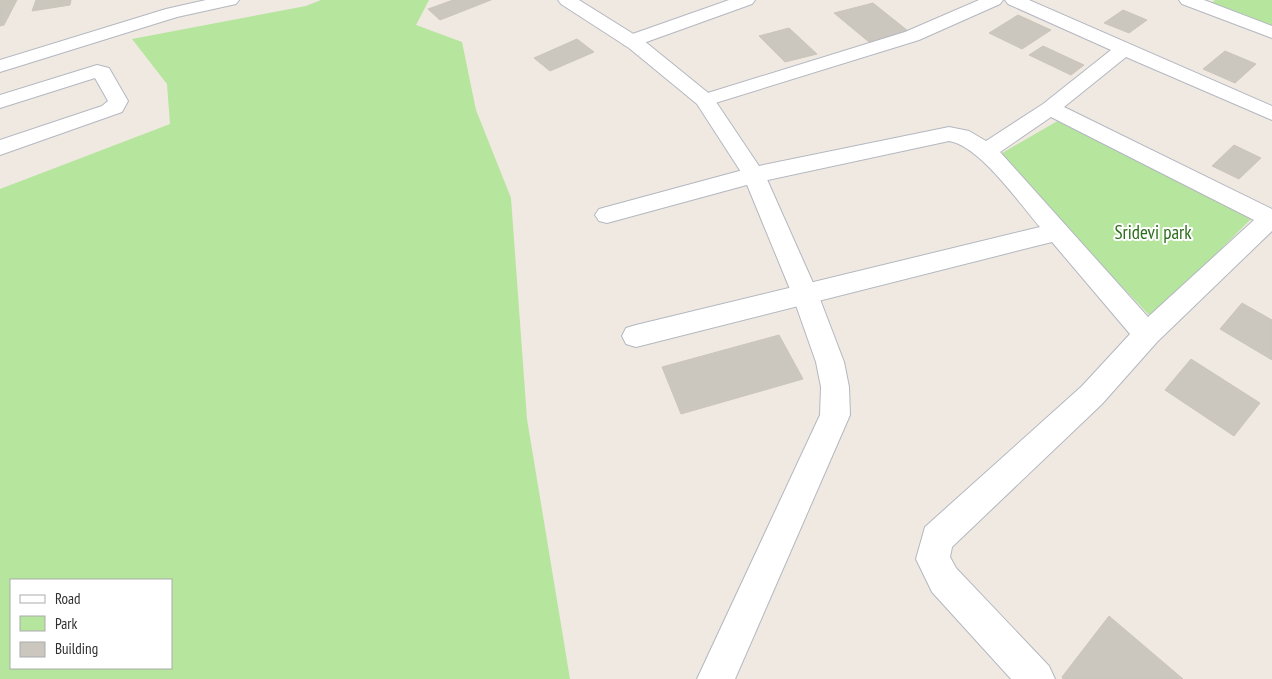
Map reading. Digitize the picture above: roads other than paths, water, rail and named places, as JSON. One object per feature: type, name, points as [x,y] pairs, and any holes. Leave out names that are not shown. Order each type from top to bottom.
[{"type":"street","points":[[0,66],[172,13],[230,0]]},
{"type":"street","points":[[567,0],[631,41],[705,100],[754,175],[805,294],[830,362],[836,387],[835,415],[716,679]]},
{"type":"street","points":[[631,41],[746,0]]},
{"type":"street","points":[[705,100],[912,36],[994,0]]},
{"type":"street","points":[[1014,0],[1272,114]]},
{"type":"street","points":[[1190,0],[1272,32]]},
{"type":"street","points":[[986,151],[1050,108],[1124,49]]},
{"type":"street","points":[[0,102],[97,71],[102,72],[118,101],[115,108],[109,111],[0,148]]},
{"type":"street","points":[[1036,679],[944,580],[933,559],[937,539],[1092,395],[1147,334],[1271,218],[1050,108]]},
{"type":"street","points":[[607,215],[754,175],[949,134],[961,136],[986,151],[1147,334]]},
{"type":"street","points":[[636,336],[1057,232]]},
{"type":"park label","name":"Sridevi park","points":[[1153,232]]}]
